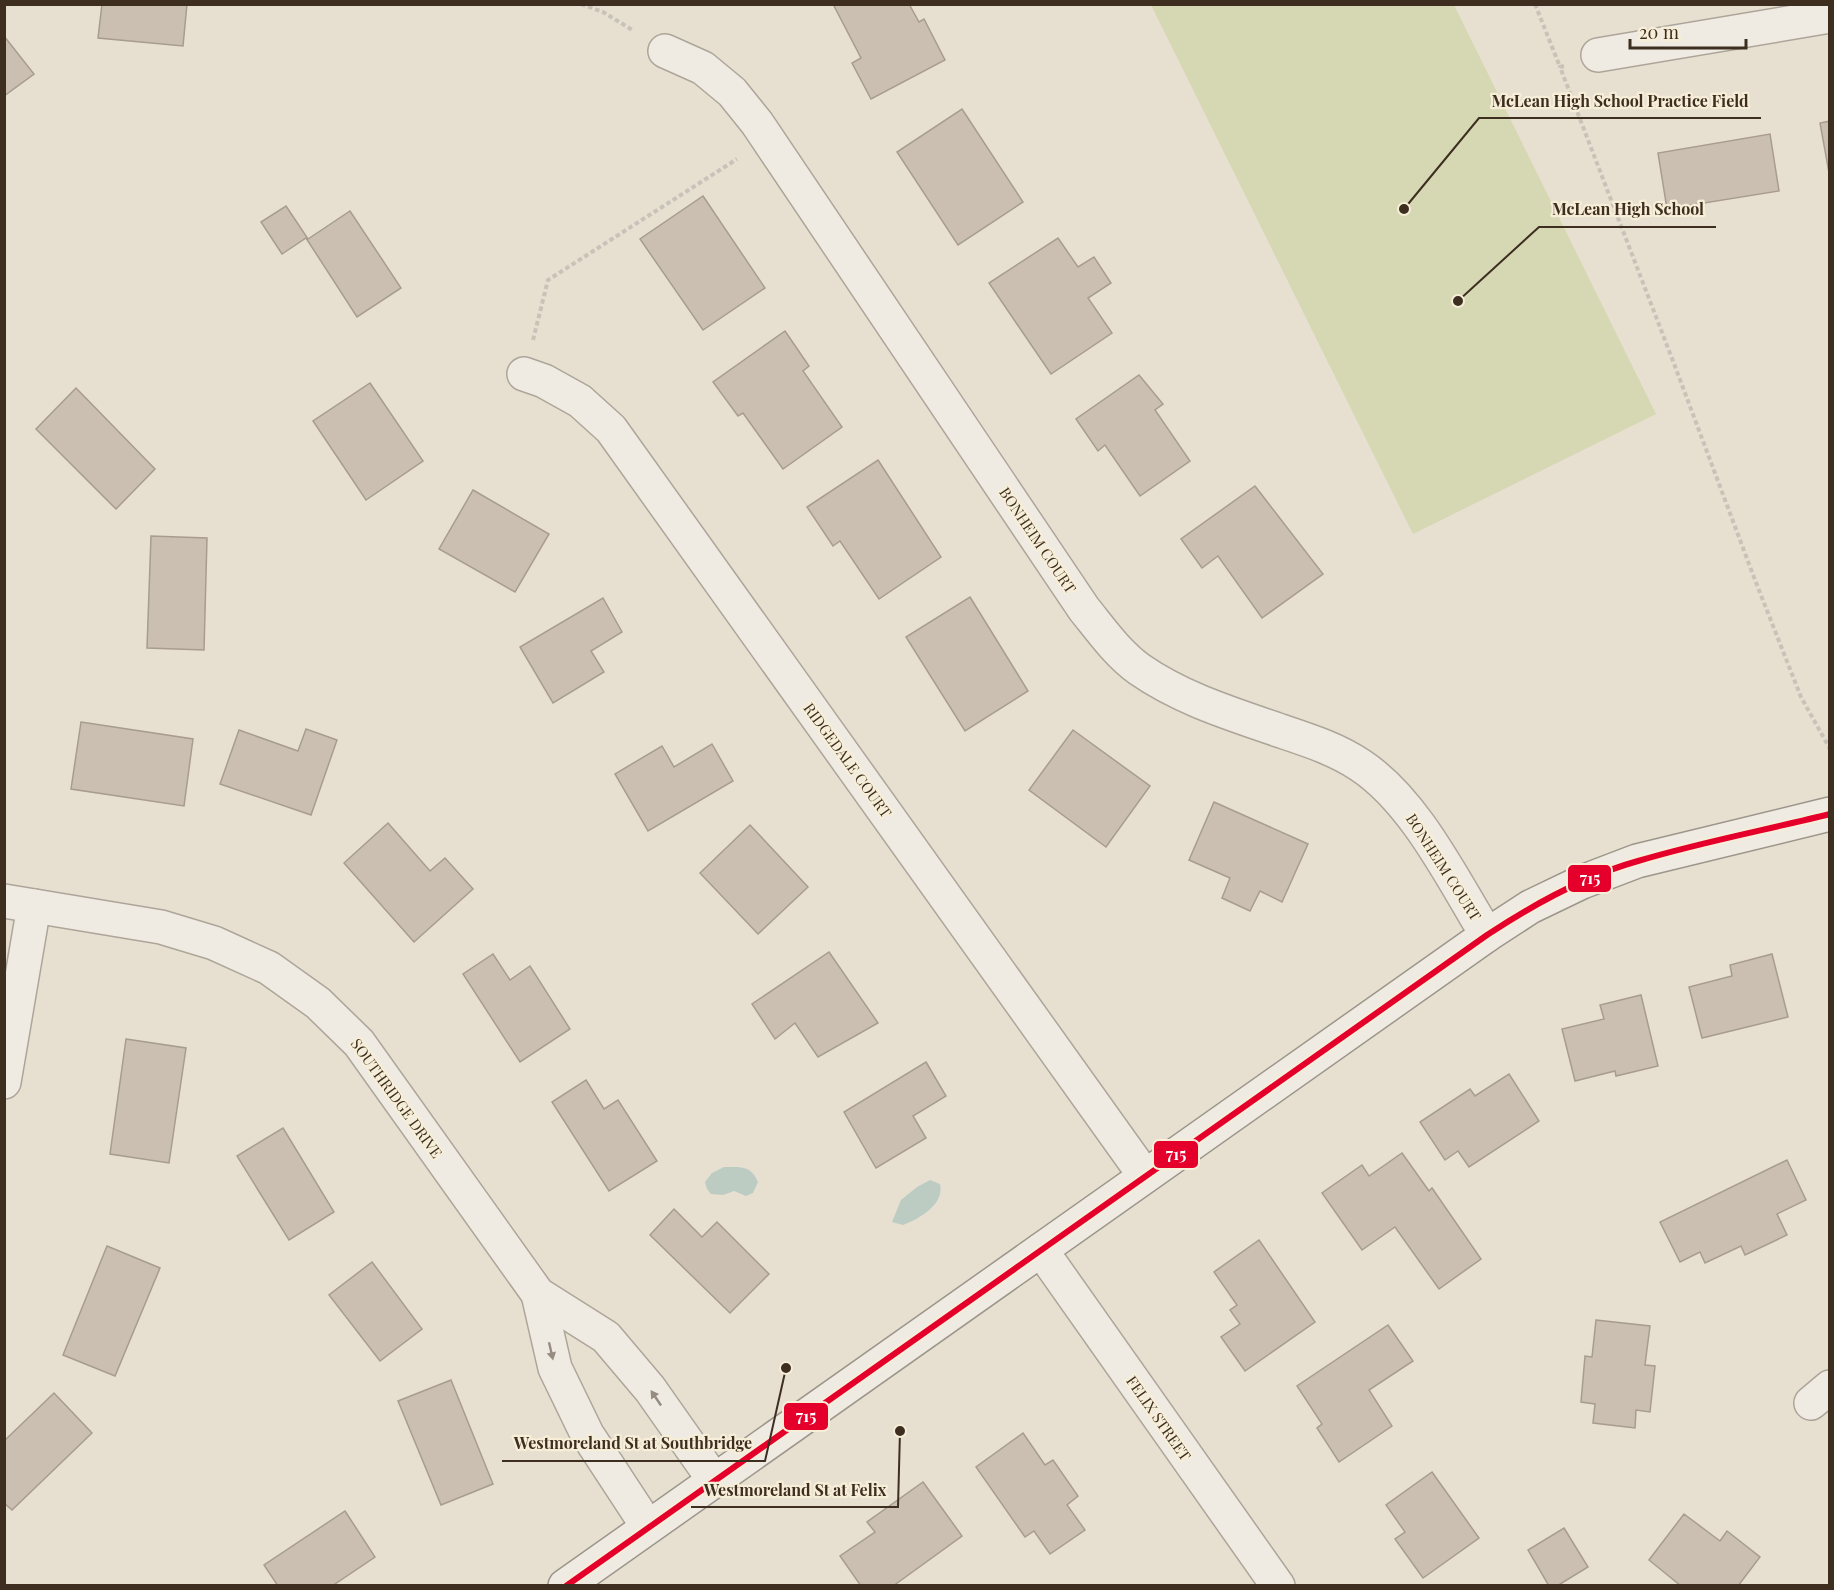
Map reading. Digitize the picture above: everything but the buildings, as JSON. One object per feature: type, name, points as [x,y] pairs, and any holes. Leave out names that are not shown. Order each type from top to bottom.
[{"type":"street","points":[[1598,54],[1830,16]]},
{"type":"street","name":"BONHEIM COURT","points":[[664,51],[703,68],[732,92],[768,139],[1084,609],[1112,645],[1138,668],[1167,687],[1200,702],[1322,746],[1360,765],[1392,791],[1419,823],[1487,935]]},
{"type":"street","name":"RIDGEDALE COURT","points":[[524,374],[544,381],[580,401],[611,429],[1144,1176]]},
{"type":"street","points":[[565,1586],[1144,1176],[1530,907],[1582,882],[1637,861],[1830,814]]},
{"type":"street","points":[[4,1082],[19,904]]},
{"type":"street","name":"SOUTHRIDGE DRIVE","points":[[19,904],[161,927],[214,943],[268,968],[318,1003],[358,1043],[538,1294],[606,1337],[650,1389],[714,1480]]},
{"type":"street","name":"FELIX STREET","points":[[1041,1250],[1278,1586]]},
{"type":"street","name":"SOUTHRIDGE DRIVE","points":[[538,1294],[555,1368],[587,1434],[648,1527]]},
{"type":"path","points":[[581,4],[603,12],[664,51]]},
{"type":"path","points":[[1535,4],[1801,697],[1830,749]]},
{"type":"path","points":[[1560,67],[1598,54]]},
{"type":"path","points":[[524,374],[548,280],[768,139]]},
{"type":"green space","points":[[1151,5],[1454,5],[1656,414],[1413,534]]},
{"type":"shaded area","points":[[724,1167],[740,1167],[752,1172],[758,1182],[753,1193],[746,1196],[734,1191],[723,1195],[711,1194],[705,1182],[712,1173]]},
{"type":"shaded area","points":[[930,1180],[940,1184],[941,1191],[935,1204],[923,1215],[903,1225],[892,1222],[901,1200]]},
{"type":"transit line","name":"715","points":[[566,1586],[1487,935],[1523,912],[1560,892],[1618,867],[1662,854],[1830,814]]},
{"type":"place","name":"McLean High School Practice Field","points":[[1404,209]]},
{"type":"place","name":"McLean High School","points":[[1458,301]]},
{"type":"place","name":"Westmoreland St at Southbridge","points":[[786,1368]]},
{"type":"place","name":"Westmoreland St at Felix","points":[[900,1431]]}]
